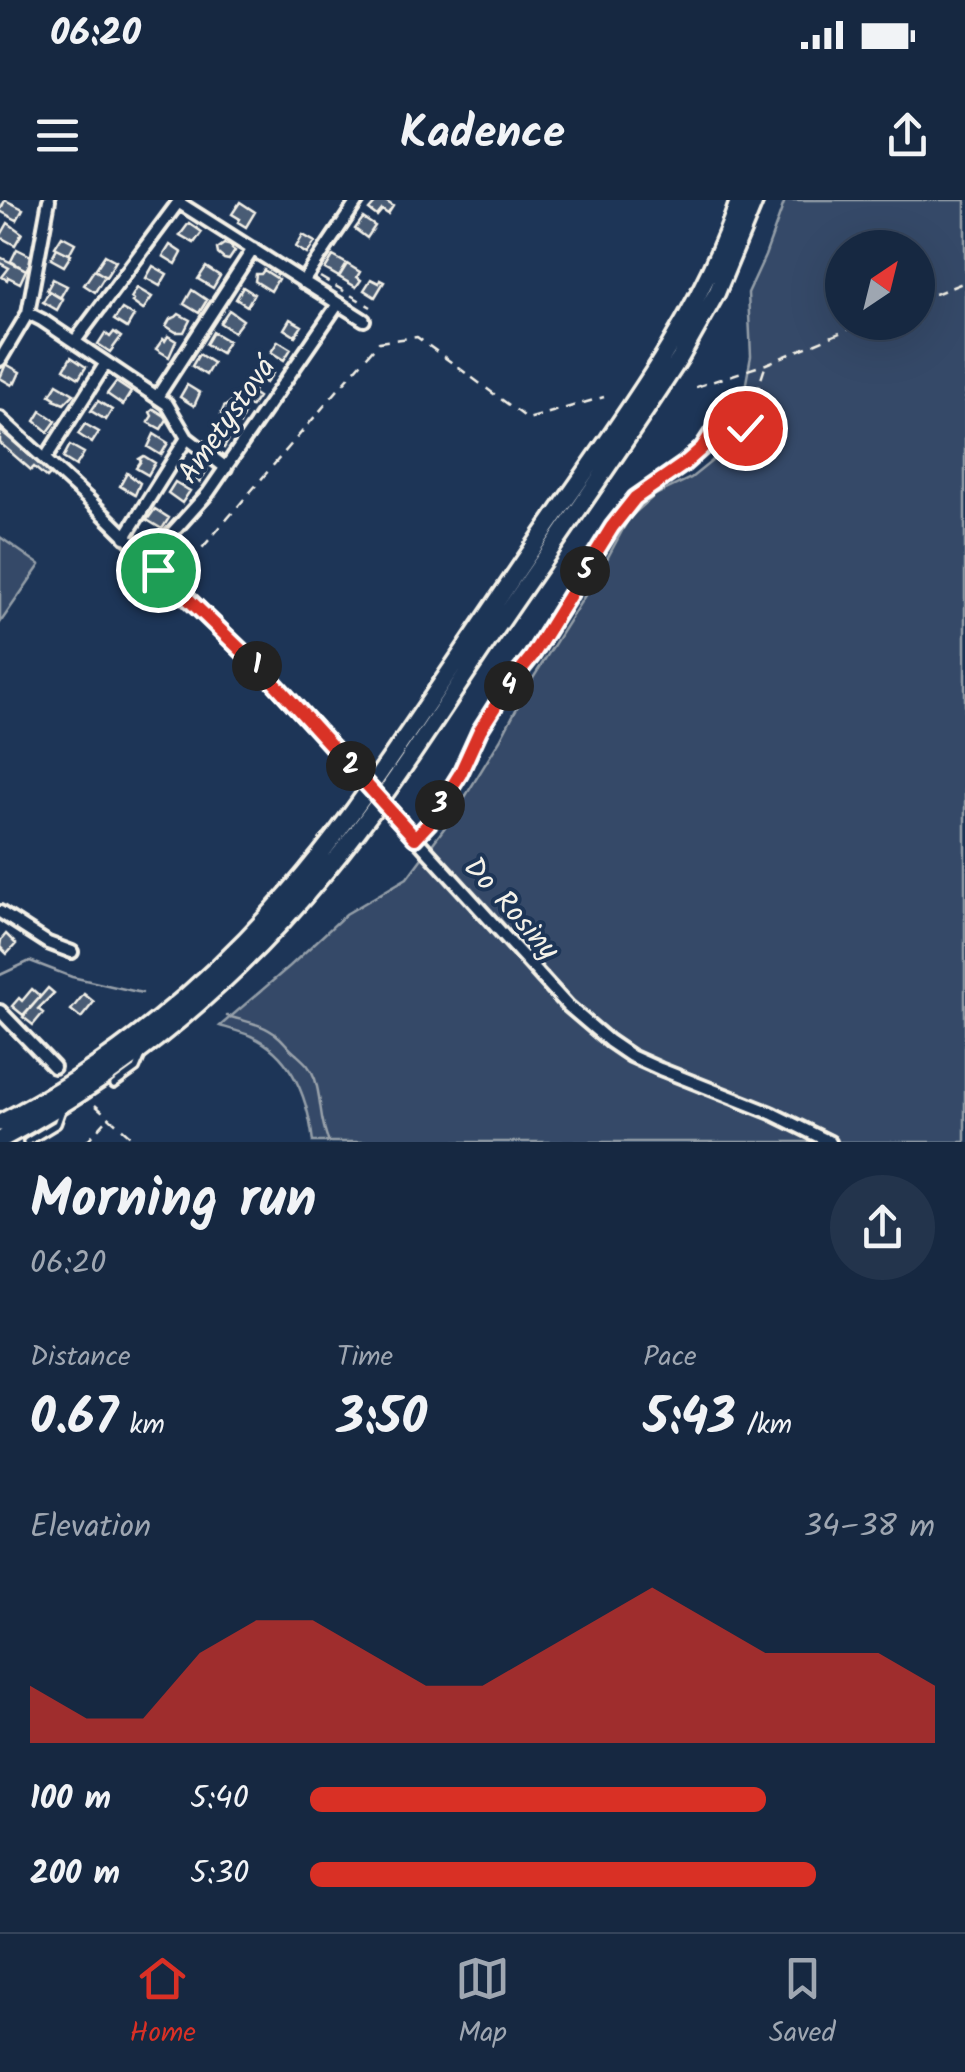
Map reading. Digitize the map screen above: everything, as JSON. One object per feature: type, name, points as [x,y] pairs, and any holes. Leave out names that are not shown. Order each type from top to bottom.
[{"type":"highway","points":[[0,1123],[103,1060],[180,1000],[248,937],[315,861],[372,786],[646,382],[704,286],[738,200]]},
{"type":"highway","points":[[0,1140],[66,1103],[146,1048],[219,986],[328,870],[384,795],[680,358],[717,292],[755,200]]},
{"type":"street","points":[[0,360],[28,314],[49,200]]},
{"type":"street","points":[[303,282],[358,200]]},
{"type":"street","points":[[75,341],[179,201],[364,320]]},
{"type":"street","points":[[157,396],[253,250]]},
{"type":"street","name":"Ametystová","points":[[148,560],[208,493],[338,304]]},
{"type":"street","points":[[28,314],[157,396],[167,404],[187,438],[226,468]]},
{"type":"street","points":[[45,460],[106,364]]},
{"type":"street","name":"Do Rosiny","points":[[0,418],[270,678],[568,1006],[609,1042],[631,1056],[771,1113],[830,1142]]},
{"type":"street","points":[[125,537],[187,438]]},
{"type":"street","points":[[0,912],[72,952]]},
{"type":"street","points":[[0,1011],[54,1066]]},
{"type":"lane","points":[[415,838],[430,822],[460,774],[480,730],[532,656],[612,527],[635,498],[702,448],[719,422]]},
{"type":"lane","points":[[114,1085],[136,1069],[146,1048]]},
{"type":"lane","points":[[27,1142],[57,1124],[66,1103]]},
{"type":"path","points":[[315,274],[371,307]]},
{"type":"path","points":[[935,294],[965,282]]},
{"type":"path","points":[[172,583],[379,342],[417,337],[528,419],[604,397]]},
{"type":"path","points":[[696,387],[825,339]]},
{"type":"path","points":[[719,422],[745,428],[766,364]]},
{"type":"path","points":[[96,1105],[137,1142]]},
{"type":"path","points":[[86,1142],[109,1117]]},
{"type":"shaded area","points":[[785,200],[965,200],[965,1142],[313,1142],[302,1095],[288,1067],[266,1044],[220,1026],[346,914],[407,878],[454,815],[629,518],[655,495],[691,478],[712,461],[745,388],[751,356],[748,293]]},
{"type":"shaded area","points":[[0,537],[40,565],[0,623]]},
{"type":"building","points":[[5,200],[23,209],[17,220],[0,211]]},
{"type":"building","points":[[378,200],[393,206],[388,214],[382,210],[377,216],[369,210]]},
{"type":"building","points":[[240,202],[255,212],[246,227],[232,214]]},
{"type":"building","points":[[363,218],[375,226],[367,238],[355,229]]},
{"type":"building","points":[[8,223],[22,233],[15,245],[0,237]]},
{"type":"building","points":[[189,223],[202,232],[194,243],[180,235]]},
{"type":"building","points":[[303,235],[315,242],[307,254],[296,247]]},
{"type":"building","points":[[62,236],[75,243],[69,254],[55,247]]},
{"type":"building","points":[[224,244],[235,251],[229,260],[218,254],[217,249]]},
{"type":"building","points":[[170,245],[182,253],[176,264],[163,256]]},
{"type":"building","points":[[57,248],[71,255],[64,266],[51,259]]},
{"type":"building","points":[[17,249],[33,257],[26,270],[11,261]]},
{"type":"building","points":[[105,255],[116,261],[106,277],[95,270]]},
{"type":"building","points":[[333,256],[347,264],[339,277],[325,269]]},
{"type":"building","points":[[0,257],[26,270],[20,283],[2,277],[9,268],[0,263]]},
{"type":"building","points":[[347,264],[360,272],[357,277],[361,280],[356,287],[339,277]]},
{"type":"building","points":[[153,266],[167,274],[160,286],[146,278]]},
{"type":"building","points":[[206,267],[220,276],[213,288],[198,279]]},
{"type":"building","points":[[94,270],[105,276],[95,292],[84,285]]},
{"type":"building","points":[[264,270],[278,279],[271,291],[255,281],[256,274]]},
{"type":"building","points":[[53,279],[67,286],[60,298],[47,290]]},
{"type":"building","points":[[371,279],[384,282],[375,297],[364,290]]},
{"type":"building","points":[[243,287],[254,294],[247,306],[236,299]]},
{"type":"building","points":[[137,288],[152,297],[143,310],[132,302]]},
{"type":"building","points":[[192,290],[207,300],[199,313],[184,304]]},
{"type":"building","points":[[49,291],[63,299],[57,310],[43,302]]},
{"type":"building","points":[[122,309],[134,316],[127,328],[114,320]]},
{"type":"building","points":[[229,310],[243,320],[234,332],[220,323]]},
{"type":"building","points":[[179,314],[190,320],[184,332],[166,326]]},
{"type":"building","points":[[290,319],[302,326],[295,336],[284,329]]},
{"type":"building","points":[[114,332],[121,337],[110,352],[98,344],[105,333],[110,337]]},
{"type":"building","points":[[213,332],[228,341],[221,353],[206,344]]},
{"type":"building","points":[[168,336],[176,341],[169,357],[156,349]]},
{"type":"building","points":[[278,341],[291,349],[284,360],[271,352]]},
{"type":"building","points":[[199,354],[213,363],[206,375],[192,366]]},
{"type":"building","points":[[71,357],[86,367],[79,378],[64,369]]},
{"type":"building","points":[[6,364],[20,372],[12,385],[0,378]]},
{"type":"building","points":[[265,364],[273,373],[266,383],[254,375]]},
{"type":"building","points":[[116,382],[131,392],[123,405],[107,394]]},
{"type":"building","points":[[246,382],[255,388],[252,393],[258,397],[251,407],[238,399]]},
{"type":"building","points":[[57,384],[74,394],[64,404],[50,395]]},
{"type":"building","points":[[187,385],[200,393],[194,406],[180,397]]},
{"type":"building","points":[[98,401],[112,410],[106,420],[91,411]]},
{"type":"building","points":[[231,402],[245,411],[240,424],[221,414]]},
{"type":"building","points":[[154,409],[168,418],[161,429],[148,422]]},
{"type":"building","points":[[41,411],[56,421],[48,432],[35,421]]},
{"type":"building","points":[[85,424],[99,432],[92,443],[78,434]]},
{"type":"building","points":[[219,424],[227,429],[223,435],[229,439],[224,448],[211,440]]},
{"type":"building","points":[[0,430],[51,474],[47,478],[34,467],[31,470],[0,443]]},
{"type":"building","points":[[154,434],[168,443],[161,455],[148,447]]},
{"type":"building","points":[[70,445],[84,453],[76,466],[63,458]]},
{"type":"building","points":[[144,456],[155,463],[148,475],[136,468]]},
{"type":"building","points":[[193,461],[207,470],[200,482],[185,472]]},
{"type":"building","points":[[127,473],[140,483],[135,495],[120,486]]},
{"type":"building","points":[[175,482],[190,491],[182,503],[168,493]]},
{"type":"building","points":[[155,509],[169,518],[162,529],[147,520]]},
{"type":"building","points":[[6,934],[16,944],[7,954],[0,947]]},
{"type":"building","points":[[48,988],[54,993],[38,1009],[43,1013],[33,1025],[23,1017]]},
{"type":"building","points":[[32,989],[40,996],[23,1015],[12,1006]]},
{"type":"building","points":[[84,994],[94,1002],[81,1018],[71,1010]]},
{"type":"waterway","points":[[0,975],[30,961],[72,977],[142,993]]},
{"type":"waterway","points":[[227,1016],[273,1033],[312,1071],[329,1142]]},
{"type":"route","points":[[158,570],[270,678],[415,838],[430,822],[460,774],[480,730],[508,686],[532,656],[612,527],[635,498],[702,448],[719,422],[745,428]]}]
